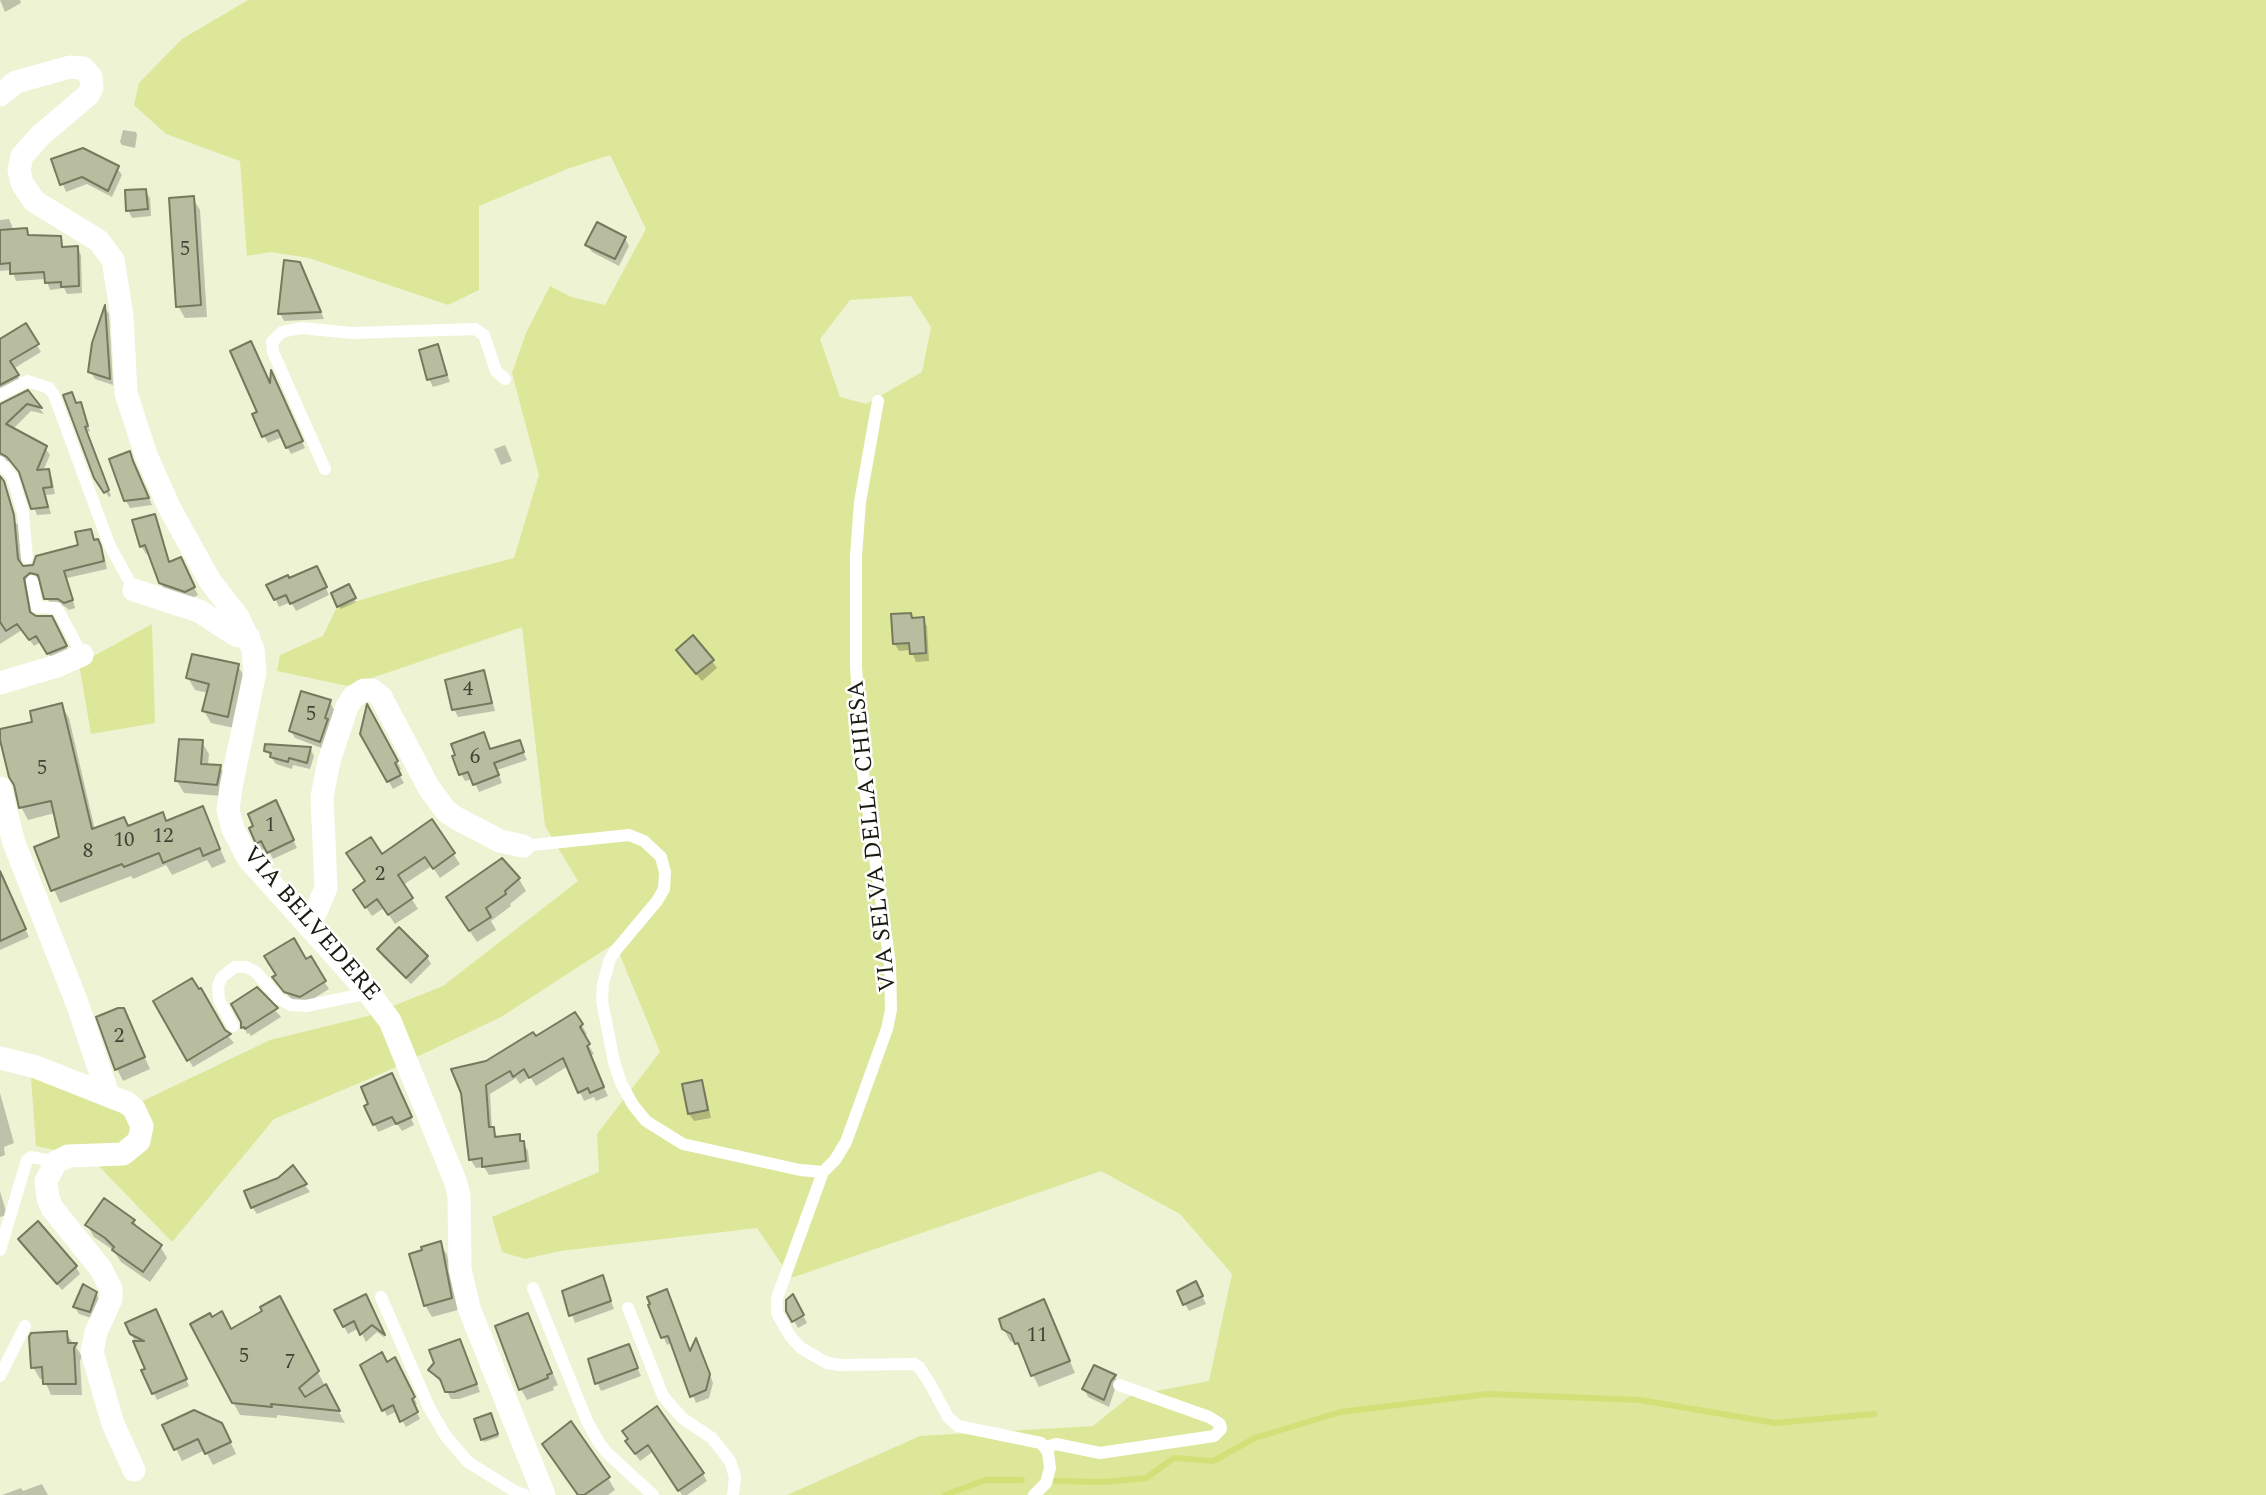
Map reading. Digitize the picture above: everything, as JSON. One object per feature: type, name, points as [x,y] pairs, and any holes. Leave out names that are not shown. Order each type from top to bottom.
[{"type":"street","name":"VIA BELVEDERE","points":[[0,95],[16,82],[70,67],[83,68],[91,76],[92,88],[88,95],[26,149],[19,163],[19,176],[24,190],[34,201],[99,241],[113,260],[122,316],[126,393],[146,455],[169,507],[210,581],[238,617],[255,661],[255,672],[230,787],[228,810],[233,829],[248,858],[369,992],[390,1021],[450,1166],[459,1196],[460,1269],[469,1308],[544,1495]]},
{"type":"street","points":[[134,590],[200,611],[236,635],[248,638]]},
{"type":"street","points":[[0,683],[57,666],[82,655]]},
{"type":"street","points":[[310,925],[323,899],[327,878],[322,813],[324,784],[346,707],[358,692],[372,690],[381,696],[429,788],[446,811],[500,841],[523,846]]},
{"type":"street","points":[[0,788],[14,844],[77,1003],[108,1095]]},
{"type":"street","points":[[0,1058],[36,1067],[127,1103],[134,1109],[142,1126],[139,1142],[123,1154],[68,1156],[56,1162],[46,1181],[48,1198],[60,1220],[101,1269],[111,1289],[111,1300],[96,1332],[92,1352],[113,1424],[134,1470]]},
{"type":"lane","points":[[325,469],[273,352],[272,342],[282,332],[301,328],[353,333],[475,328],[484,335],[496,370],[505,379]]},
{"type":"lane","points":[[0,395],[27,382],[49,388],[58,400],[109,544],[134,590]]},
{"type":"lane","name":"VIA SELVA DELLA CHIESA","points":[[878,401],[860,502],[856,556],[856,666],[863,773],[890,964],[891,1010],[887,1029],[846,1142],[835,1160],[823,1172],[776,1298],[777,1313],[790,1336],[801,1348],[827,1363],[914,1364],[929,1382],[948,1417],[958,1426],[1026,1438],[1046,1447]]},
{"type":"lane","points":[[0,462],[12,477],[23,513],[27,558]]},
{"type":"lane","points":[[32,582],[37,607],[57,608],[82,655]]},
{"type":"lane","points":[[523,846],[616,834],[629,835],[645,841],[661,857],[665,872],[664,889],[610,959],[603,984],[602,1001],[621,1083],[646,1121],[664,1134],[699,1149],[800,1170],[823,1172]]},
{"type":"lane","points":[[233,1027],[219,1000],[218,986],[222,977],[235,967],[246,967],[256,972],[279,999],[291,1006],[306,1006],[369,992]]},
{"type":"lane","points":[[0,1250],[27,1160],[32,1157],[56,1162]]},
{"type":"lane","points":[[533,1288],[587,1421],[598,1441],[606,1452],[653,1495]]},
{"type":"lane","points":[[381,1297],[429,1407],[445,1435],[468,1462],[525,1495]]},
{"type":"lane","points":[[628,1308],[656,1383],[668,1404],[682,1418],[712,1438],[730,1461],[735,1477],[733,1495]]},
{"type":"lane","points":[[0,1376],[25,1326]]},
{"type":"lane","points":[[1034,1495],[1043,1488],[1049,1478],[1050,1458],[1046,1447],[1056,1444],[1100,1453],[1214,1436],[1221,1429],[1220,1424],[1209,1416],[1119,1385]]},
{"type":"green space","points":[[248,0],[2266,0],[2266,1495],[787,1495],[920,1436],[1093,1426],[1130,1396],[1209,1381],[1232,1274],[1180,1214],[1101,1171],[791,1278],[757,1228],[560,1251],[525,1259],[502,1252],[492,1217],[599,1172],[597,1134],[660,1052],[615,943],[501,1017],[383,1073],[274,1119],[172,1242],[91,1158],[36,1146],[31,1077],[124,1110],[270,1040],[368,1016],[443,986],[578,881],[545,826],[522,627],[348,686],[277,671],[280,655],[323,636],[337,607],[514,558],[539,475],[512,373],[526,333],[550,286],[571,297],[605,305],[646,229],[610,155],[567,169],[479,206],[479,290],[448,305],[309,258],[271,252],[247,256],[240,161],[166,134],[134,105],[139,83],[182,39]],"holes":[[[911,296],[931,327],[922,372],[866,404],[840,397],[820,339],[850,300]]]},
{"type":"green space","points":[[152,624],[155,723],[91,734],[79,664]]},
{"type":"building","points":[[83,148],[119,166],[108,191],[82,177],[60,185],[51,159]]},
{"type":"building","points":[[146,189],[148,209],[126,211],[125,190]]},
{"type":"building","points":[[194,196],[201,305],[176,307],[169,198]]},
{"type":"building","points":[[597,222],[626,237],[615,259],[585,245]]},
{"type":"building","points":[[27,228],[28,235],[61,236],[62,247],[78,246],[79,286],[61,287],[61,282],[45,283],[44,272],[10,274],[10,263],[0,264],[0,230]]},
{"type":"building","points":[[284,260],[300,262],[321,312],[278,314]]},
{"type":"building","points":[[105,305],[110,379],[88,372],[92,343]]},
{"type":"building","points":[[26,323],[39,344],[10,361],[19,375],[0,385],[0,339]]},
{"type":"building","points":[[251,341],[270,383],[271,370],[303,441],[286,448],[278,430],[262,437],[252,414],[257,412],[230,351]]},
{"type":"building","points":[[438,344],[447,375],[427,380],[419,350]]},
{"type":"building","points":[[28,390],[42,408],[27,404],[6,424],[47,446],[37,470],[49,469],[52,487],[43,488],[48,507],[31,509],[19,472],[7,457],[0,453],[0,404]]},
{"type":"building","points":[[72,392],[76,403],[81,402],[88,426],[85,427],[109,490],[104,493],[94,478],[63,395]]},
{"type":"building","points":[[130,451],[149,498],[124,501],[109,459]]},
{"type":"building","points":[[0,476],[14,515],[18,559],[23,566],[33,565],[36,556],[78,545],[75,532],[91,529],[94,540],[98,539],[101,546],[104,561],[64,571],[73,600],[64,603],[58,599],[44,599],[38,575],[30,573],[24,578],[30,612],[36,616],[52,616],[67,646],[47,654],[36,636],[29,640],[17,624],[6,631],[0,622]]},
{"type":"building","points":[[155,514],[169,562],[181,557],[195,587],[185,592],[159,583],[145,545],[140,547],[132,520]]},
{"type":"building","points":[[317,566],[327,587],[290,604],[286,595],[274,600],[266,585]]},
{"type":"building","points":[[349,584],[356,598],[337,607],[331,593]]},
{"type":"building","points":[[911,613],[912,618],[924,617],[926,653],[910,654],[909,643],[893,644],[891,614]]},
{"type":"building","points":[[693,635],[714,660],[696,674],[676,650]]},
{"type":"building","points":[[192,654],[239,664],[228,717],[202,711],[209,684],[186,678]]},
{"type":"building","points":[[484,670],[492,703],[452,710],[445,680]]},
{"type":"building","points":[[301,691],[331,700],[320,742],[289,731]]},
{"type":"building","points":[[62,703],[92,829],[124,817],[128,826],[163,812],[166,821],[203,806],[220,849],[203,856],[200,848],[163,863],[159,853],[51,891],[34,847],[59,837],[51,801],[19,808],[0,740],[0,729],[32,722],[30,711]]},
{"type":"building","points":[[367,704],[398,761],[395,763],[401,775],[387,782],[360,734]]},
{"type":"building","points":[[484,732],[490,749],[520,740],[524,752],[494,763],[499,775],[473,785],[468,772],[459,775],[451,744]]},
{"type":"building","points":[[179,739],[203,740],[201,764],[221,765],[217,785],[175,781]]},
{"type":"building","points":[[265,744],[311,747],[307,763],[270,757],[271,753],[264,751]]},
{"type":"building","points":[[276,800],[294,840],[267,853],[261,841],[256,844],[249,828],[253,826],[248,814]]},
{"type":"building","points":[[432,819],[455,853],[433,869],[425,857],[398,875],[413,898],[388,915],[377,899],[365,908],[353,890],[365,881],[346,853],[371,837],[382,854]]},
{"type":"building","points":[[502,858],[520,878],[505,891],[506,894],[486,908],[491,917],[469,931],[446,897]]},
{"type":"building","points":[[0,871],[26,929],[0,941]]},
{"type":"building","points":[[399,927],[428,956],[406,978],[377,949]]},
{"type":"building","points":[[294,938],[306,959],[311,956],[326,981],[300,997],[284,992],[272,977],[276,975],[264,956]]},
{"type":"building","points":[[192,978],[199,989],[201,988],[225,1030],[231,1034],[187,1061],[153,1001]]},
{"type":"building","points":[[257,987],[278,1008],[245,1029],[241,1028],[241,1022],[231,1004]]},
{"type":"building","points":[[124,1008],[145,1057],[115,1070],[96,1017]]},
{"type":"building","points":[[575,1012],[583,1024],[580,1027],[590,1044],[587,1046],[604,1087],[590,1093],[588,1088],[578,1093],[563,1058],[529,1078],[524,1069],[513,1077],[510,1071],[486,1085],[489,1127],[494,1127],[495,1137],[520,1134],[520,1141],[524,1141],[526,1161],[482,1167],[482,1158],[469,1160],[461,1093],[451,1069],[486,1061],[533,1032],[536,1036]]},
{"type":"building","points":[[392,1073],[412,1117],[396,1124],[392,1117],[373,1125],[364,1106],[368,1104],[361,1087]]},
{"type":"building","points":[[702,1080],[708,1110],[688,1114],[682,1084]]},
{"type":"building","points":[[293,1165],[307,1184],[251,1208],[244,1191],[278,1178]]},
{"type":"building","points":[[104,1198],[135,1220],[132,1223],[162,1245],[143,1272],[112,1250],[114,1247],[105,1238],[85,1225]]},
{"type":"building","points":[[38,1221],[77,1266],[57,1284],[18,1239]]},
{"type":"building","points":[[441,1241],[452,1298],[424,1306],[409,1254]]},
{"type":"building","points":[[603,1275],[611,1301],[569,1316],[562,1291]]},
{"type":"building","points":[[1196,1281],[1203,1296],[1183,1305],[1177,1291]]},
{"type":"building","points":[[83,1284],[97,1292],[90,1312],[73,1307]]},
{"type":"building","points":[[667,1289],[690,1351],[696,1338],[710,1374],[706,1390],[690,1397],[668,1336],[661,1338],[648,1305],[650,1304],[647,1297]]},
{"type":"building","points":[[366,1294],[385,1335],[372,1325],[360,1335],[354,1321],[343,1327],[334,1310]]},
{"type":"building","points":[[793,1294],[804,1315],[792,1322],[786,1311],[786,1300]]},
{"type":"building","points":[[280,1296],[319,1371],[299,1388],[305,1397],[326,1384],[340,1411],[232,1403],[190,1324],[210,1313],[212,1317],[222,1311],[231,1329],[262,1311],[260,1307]]},
{"type":"building","points":[[1044,1299],[1070,1361],[1031,1376],[1018,1343],[1015,1344],[1011,1334],[1002,1329],[999,1319]]},
{"type":"building","points":[[156,1309],[187,1379],[152,1394],[141,1370],[145,1369],[133,1341],[144,1341],[130,1334],[125,1323]]},
{"type":"building","points":[[528,1313],[552,1373],[547,1375],[548,1378],[519,1390],[495,1326]]},
{"type":"building","points":[[67,1331],[68,1343],[77,1343],[74,1348],[76,1384],[43,1384],[42,1367],[31,1368],[29,1337],[31,1333]]},
{"type":"building","points":[[460,1339],[477,1384],[454,1392],[445,1392],[440,1379],[428,1370],[434,1363],[429,1350]]},
{"type":"building","points":[[629,1344],[638,1368],[595,1384],[588,1359]]},
{"type":"building","points":[[382,1352],[387,1362],[395,1357],[415,1397],[412,1399],[418,1412],[400,1422],[393,1405],[382,1411],[360,1365]]},
{"type":"building","points":[[1094,1365],[1116,1375],[1104,1400],[1082,1389]]},
{"type":"building","points":[[657,1406],[704,1473],[678,1491],[648,1445],[635,1454],[625,1441],[628,1439],[622,1431]]},
{"type":"building","points":[[194,1410],[222,1423],[231,1442],[205,1454],[198,1439],[174,1450],[162,1425]]},
{"type":"building","points":[[491,1413],[498,1434],[481,1440],[474,1419]]},
{"type":"building","points":[[571,1421],[610,1477],[584,1495],[578,1495],[542,1444]]},
{"type":"waterway","points":[[1055,1481],[1104,1482],[1146,1478],[1174,1458],[1213,1461],[1255,1438],[1340,1412],[1488,1394],[1640,1400],[1775,1423],[1874,1414]]},
{"type":"waterway","points":[[945,1495],[985,1480],[1022,1480]]}]
